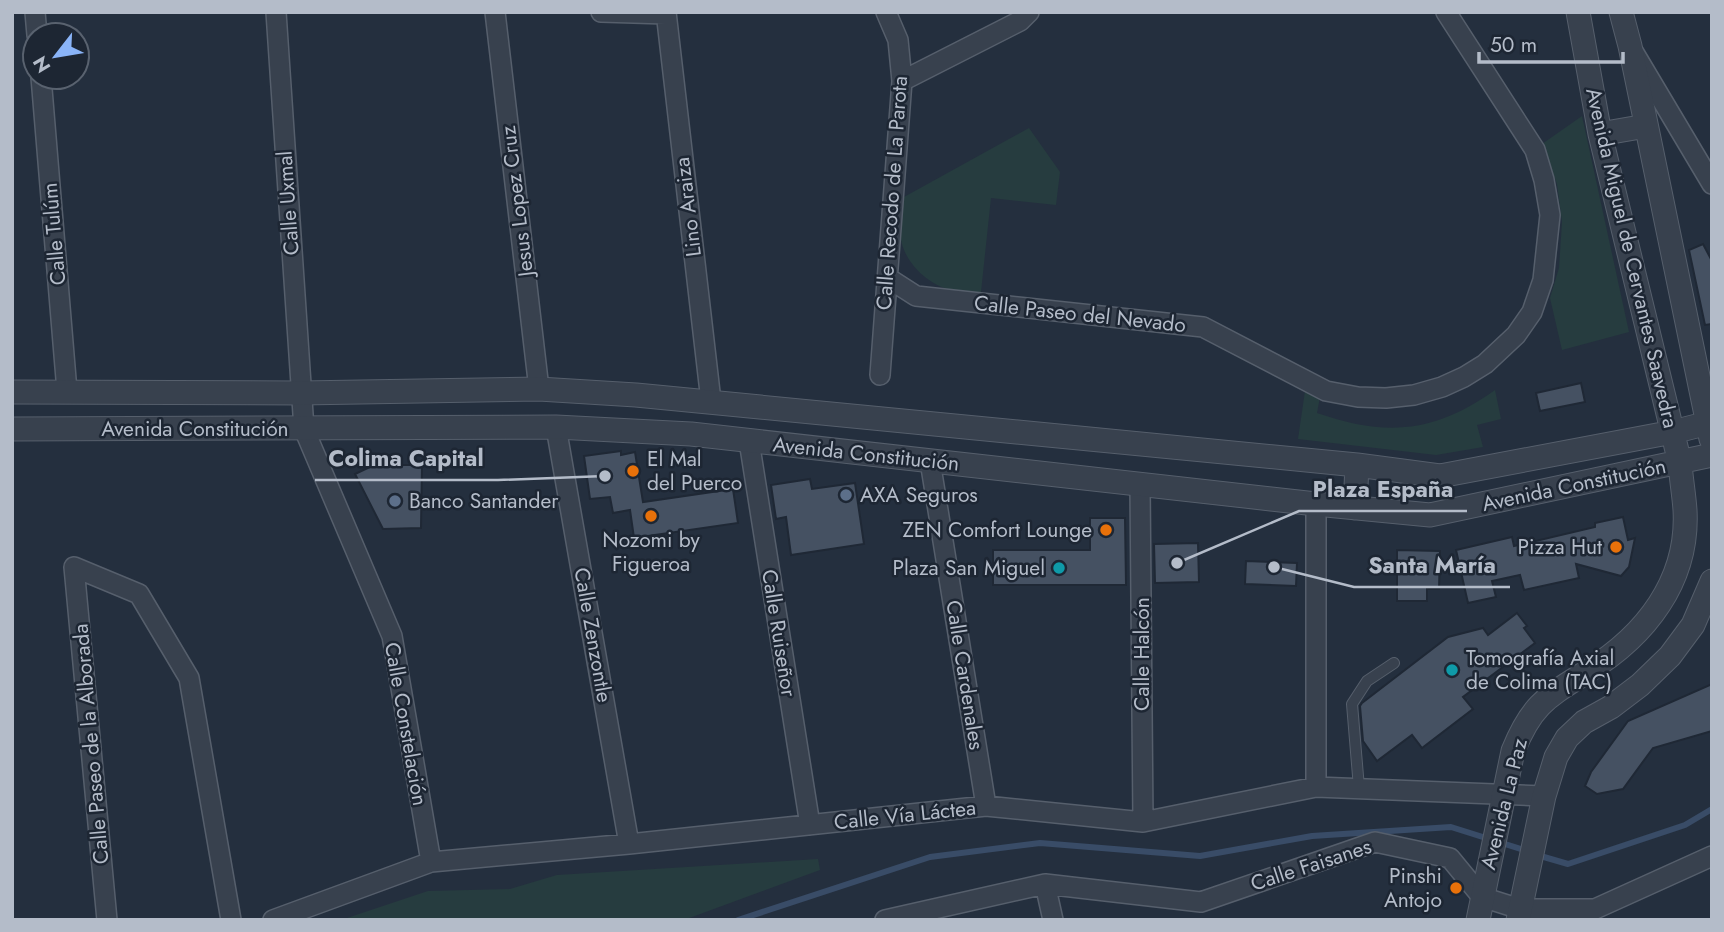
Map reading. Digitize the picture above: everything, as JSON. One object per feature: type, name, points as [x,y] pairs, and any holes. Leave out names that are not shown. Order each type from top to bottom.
[{"type":"street","name":"Calle Uxmal","points":[[276,12],[301,393]]},
{"type":"street","name":"Jesus Lopez Cruz","points":[[495,12],[539,389]]},
{"type":"street","points":[[601,12],[666,13]]},
{"type":"street","name":"Calle Recodo de La Parota","points":[[880,375],[902,80],[898,40],[886,12]]},
{"type":"street","points":[[902,80],[1020,21],[1030,12]]},
{"type":"street","name":"Calle Paseo del Nevado","points":[[888,278],[916,296],[1203,327],[1326,390],[1358,397],[1414,395],[1453,382],[1485,364],[1516,335],[1532,312],[1543,280],[1550,215],[1535,150],[1446,12]]},
{"type":"street","name":"Avenida Miguel de Cervantes Saavedra","points":[[1578,12],[1600,134],[1680,463]]},
{"type":"street","name":"Avenida Miguel de Cervantes Saavedra","points":[[1621,12],[1711,429]]},
{"type":"street","name":"Lino Araiza","points":[[666,13],[711,401]]},
{"type":"street","points":[[1630,46],[1712,184]]},
{"type":"street","name":"Calle Tulúm","points":[[42,91],[67,391]]},
{"type":"street","points":[[1600,134],[1646,126]]},
{"type":"street","name":"Avenida Constitución","points":[[12,392],[301,393],[539,389],[711,401],[1357,465],[1440,476],[1673,432],[1711,429]]},
{"type":"street","name":"Calle Constelación","points":[[301,393],[304,429],[391,636],[431,862]]},
{"type":"street","name":"Avenida Constitución","points":[[12,429],[556,427],[691,434],[1316,505],[1430,515],[1712,455]]},
{"type":"street","name":"Calle Zenzontle","points":[[556,427],[629,844]]},
{"type":"street","name":"Calle Ruiseñor","points":[[749,441],[810,825]]},
{"type":"street","name":"Calle Cardenales","points":[[930,461],[986,806]]},
{"type":"street","name":"Avenida La Paz","points":[[1478,920],[1513,751],[1523,727],[1537,706],[1559,688],[1614,653],[1638,633],[1660,606],[1675,577],[1683,544],[1685,512],[1680,463]]},
{"type":"street","points":[[1355,508],[1357,465]]},
{"type":"street","name":"Calle Halcón","points":[[1140,485],[1143,822]]},
{"type":"street","points":[[1316,505],[1316,787]]},
{"type":"street","name":"Calle Paseo de la Alborada","points":[[107,920],[74,568],[139,594],[189,678],[232,920]]},
{"type":"street","name":"Avenida La Paz","points":[[1519,914],[1544,796],[1556,757],[1567,738],[1584,722],[1611,707],[1640,685],[1670,656],[1693,625],[1712,581]]},
{"type":"street","name":"Calle Vía Láctea","points":[[272,920],[431,862],[986,806],[1143,822],[1316,787],[1544,796]]},
{"type":"street","name":"Calle Faisanes","points":[[890,919],[1045,884],[1203,911],[1375,842],[1450,858],[1482,897]]},
{"type":"street","points":[[1482,897],[1519,914],[1595,909],[1712,856]]},
{"type":"street","points":[[1045,884],[1053,920]]},
{"type":"lane","points":[[1359,788],[1352,704],[1367,681],[1394,663]]},
{"type":"green space","points":[[1582,116],[1629,332],[1562,350],[1550,298],[1559,268],[1562,222],[1557,184],[1542,144]]},
{"type":"green space","points":[[1029,128],[1060,172],[1056,205],[991,198],[981,292],[954,291],[934,283],[917,269],[904,251],[900,230],[904,197]]},
{"type":"green space","points":[[1495,390],[1501,419],[1477,425],[1483,447],[1436,455],[1298,439],[1305,391],[1320,397],[1317,413],[1365,426],[1388,428],[1431,423],[1452,415]]},
{"type":"green space","points":[[818,859],[820,870],[684,920],[341,920],[428,891],[510,889],[557,875]]},
{"type":"building","points":[[1703,244],[1712,261],[1712,324],[1705,325],[1689,250]]},
{"type":"building","points":[[1581,383],[1585,402],[1540,411],[1536,393]]},
{"type":"building","points":[[621,451],[621,455],[635,452],[643,502],[733,489],[738,523],[634,538],[630,510],[613,513],[610,497],[590,499],[584,456]]},
{"type":"building","name":"Banco Santander","points":[[374,465],[422,465],[421,528],[383,529],[355,474]]},
{"type":"building","points":[[810,479],[812,489],[855,483],[864,544],[791,555],[786,517],[776,519],[771,485]]},
{"type":"building","points":[[1623,517],[1628,540],[1635,538],[1629,567],[1621,576],[1576,564],[1579,578],[1524,590],[1520,575],[1492,581],[1496,597],[1468,603],[1456,550],[1512,537],[1514,546],[1595,527],[1595,523]]},
{"type":"building","name":"Plaza San Miguel","points":[[1090,518],[1125,518],[1126,585],[993,585],[993,550],[1090,550]]},
{"type":"building","points":[[1198,543],[1199,582],[1155,583],[1154,544]]},
{"type":"building","points":[[1397,550],[1440,551],[1439,589],[1427,589],[1427,601],[1397,601]]},
{"type":"building","points":[[1246,561],[1297,563],[1296,586],[1245,584]]},
{"type":"building","name":"Tomografía Axial de Colima (TAC)","points":[[1517,613],[1535,643],[1463,697],[1473,709],[1422,748],[1412,735],[1377,761],[1363,741],[1362,703],[1448,637],[1483,628],[1488,635]]},
{"type":"building","points":[[1712,684],[1712,731],[1653,748],[1623,789],[1597,794],[1585,786],[1591,772],[1628,721]]},
{"type":"waterway","points":[[1537,855],[1568,864],[1685,825],[1712,809]]},
{"type":"waterway","points":[[738,920],[930,857],[1040,843],[1200,856],[1312,836],[1451,827],[1527,851]]},
{"type":"place","name":"El Mal del Puerco","points":[[633,471]]},
{"type":"place","name":"Colima Capital","points":[[605,476]]},
{"type":"place","name":"AXA Seguros","points":[[846,495]]},
{"type":"place","name":"Banco Santander","points":[[395,501]]},
{"type":"place","name":"Nozomi by Figueroa","points":[[651,516]]},
{"type":"place","name":"ZEN Comfort Lounge","points":[[1106,530]]},
{"type":"place","name":"Pizza Hut","points":[[1616,547]]},
{"type":"place","name":"Plaza España","points":[[1177,563]]},
{"type":"place","name":"Santa María","points":[[1274,567]]},
{"type":"place","name":"Plaza San Miguel","points":[[1059,568]]},
{"type":"place","name":"Tomografía Axial de Colima (TAC)","points":[[1452,670]]},
{"type":"place","name":"Pinshi Antojo","points":[[1456,888]]}]
